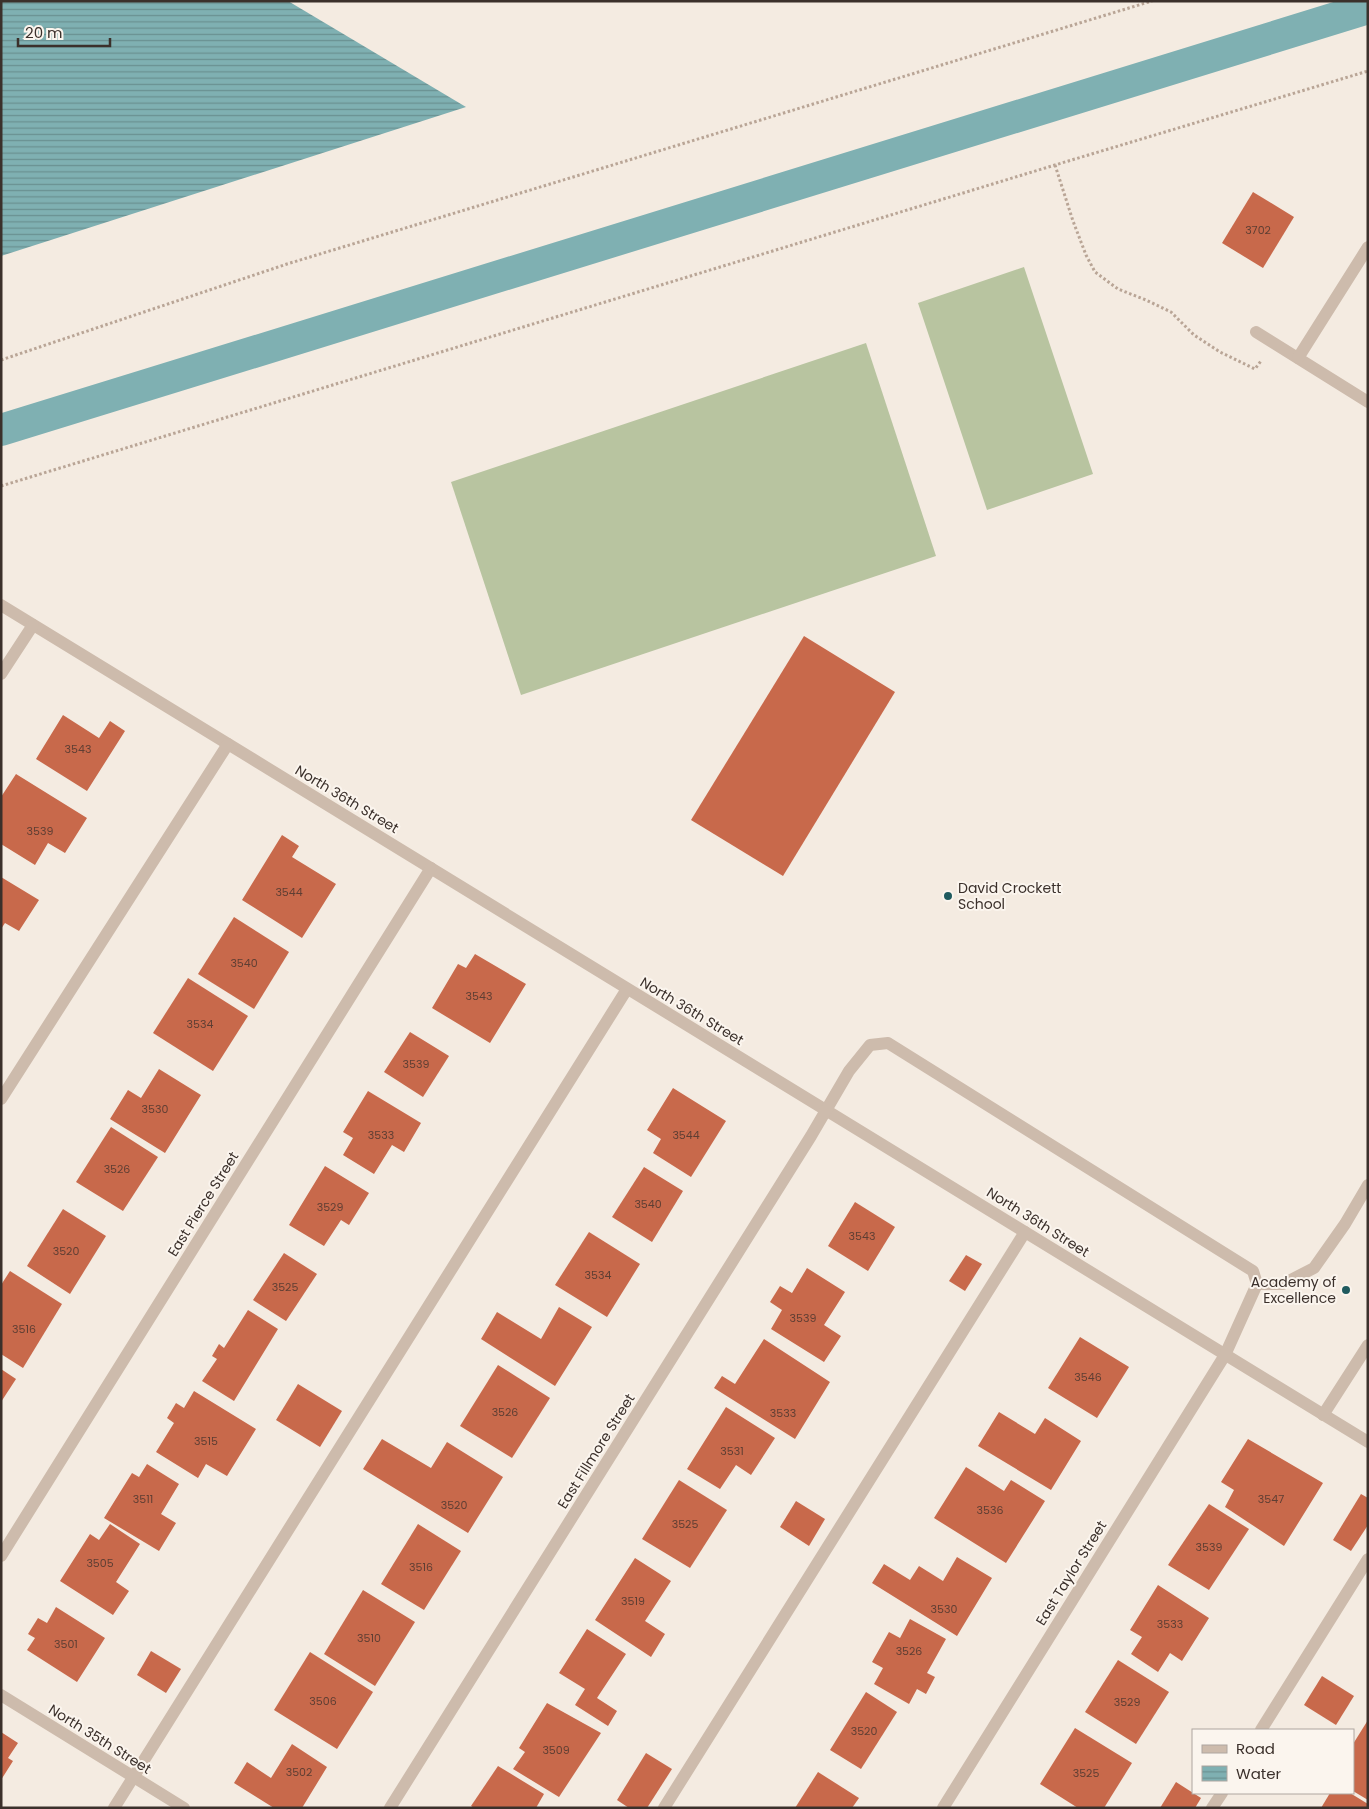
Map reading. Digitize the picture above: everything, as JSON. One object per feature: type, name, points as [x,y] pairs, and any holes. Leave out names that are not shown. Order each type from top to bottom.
[{"type":"street","points":[[1298,358],[1368,248]]},
{"type":"street","points":[[1256,332],[1368,402]]},
{"type":"street","name":"North 36th Street","points":[[1,605],[1368,1442]]},
{"type":"street","points":[[1,674],[33,625]]},
{"type":"street","points":[[1,1099],[228,744]]},
{"type":"street","name":"East Pierce Street","points":[[1,1556],[431,868]]},
{"type":"street","points":[[114,1808],[627,988]]},
{"type":"street","name":"East Fillmore Street","points":[[390,1808],[849,1071],[870,1045],[888,1043],[1253,1271],[1257,1284]]},
{"type":"street","points":[[1257,1284],[1283,1284],[1314,1268],[1345,1224],[1368,1184]]},
{"type":"street","points":[[664,1808],[1025,1232]]},
{"type":"street","name":"East Taylor Street","points":[[943,1808],[1225,1355],[1257,1284]]},
{"type":"street","points":[[1323,1415],[1368,1345]]},
{"type":"street","points":[[1262,1729],[1368,1560]]},
{"type":"street","name":"North 35th Street","points":[[1,1696],[184,1808]]},
{"type":"street","points":[[1212,1808],[1221,1794]]},
{"type":"path","points":[[1,360],[287,264],[1152,1]]},
{"type":"path","points":[[1,486],[1055,164],[1368,71]]},
{"type":"path","points":[[1055,164],[1086,255],[1095,272],[1118,289],[1171,312],[1194,334],[1220,352],[1255,369],[1274,343]]},
{"type":"green space","points":[[1024,267],[1093,474],[987,510],[918,303]]},
{"type":"green space","points":[[866,343],[936,556],[521,695],[451,482]]},
{"type":"water","points":[[1,1],[288,1],[466,107],[1,256]]},
{"type":"building","points":[[1253,192],[1294,217],[1263,268],[1222,243]]},
{"type":"building","points":[[804,636],[895,692],[783,876],[691,820]]},
{"type":"building","points":[[63,715],[99,738],[110,721],[125,731],[87,791],[36,759]]},
{"type":"building","points":[[16,774],[87,818],[65,853],[48,843],[35,865],[1,844],[1,797]]},
{"type":"building","points":[[282,835],[299,846],[292,857],[336,884],[302,938],[242,900]]},
{"type":"building","points":[[1,877],[39,900],[19,931],[5,923],[1,929]]},
{"type":"building","points":[[234,917],[289,952],[254,1009],[198,974]]},
{"type":"building","points":[[475,954],[526,984],[490,1043],[432,1008],[458,964],[466,968]]},
{"type":"building","points":[[188,978],[248,1016],[213,1071],[153,1033]]},
{"type":"building","points":[[410,1032],[449,1056],[423,1097],[384,1072]]},
{"type":"building","points":[[159,1069],[201,1095],[165,1153],[110,1119],[128,1090],[141,1098]]},
{"type":"building","points":[[673,1088],[726,1121],[691,1177],[653,1153],[661,1139],[647,1130]]},
{"type":"building","points":[[368,1091],[421,1123],[404,1152],[392,1145],[374,1174],[343,1155],[353,1138],[343,1132]]},
{"type":"building","points":[[111,1127],[158,1157],[123,1211],[76,1182]]},
{"type":"building","points":[[325,1166],[369,1193],[349,1225],[341,1220],[324,1246],[289,1225]]},
{"type":"building","points":[[644,1167],[683,1191],[652,1242],[612,1217]]},
{"type":"building","points":[[855,1202],[895,1227],[868,1271],[828,1246]]},
{"type":"building","points":[[63,1209],[106,1236],[70,1294],[27,1266]]},
{"type":"building","points":[[589,1232],[640,1264],[607,1317],[555,1285]]},
{"type":"building","points":[[284,1253],[317,1274],[286,1321],[253,1300]]},
{"type":"building","points":[[966,1255],[982,1264],[965,1291],[949,1281]]},
{"type":"building","points":[[807,1268],[845,1292],[824,1325],[841,1336],[824,1362],[771,1329],[782,1310],[770,1302],[780,1286],[792,1293]]},
{"type":"building","points":[[10,1271],[62,1304],[23,1368],[1,1354],[1,1285]]},
{"type":"building","points":[[559,1307],[592,1327],[555,1386],[481,1339],[497,1312],[541,1339]]},
{"type":"building","points":[[248,1310],[278,1329],[234,1401],[202,1381],[217,1359],[212,1356],[219,1344],[224,1348]]},
{"type":"building","points":[[1080,1337],[1129,1367],[1097,1418],[1048,1388]]},
{"type":"building","points":[[764,1339],[830,1382],[795,1439],[714,1388],[722,1376],[735,1384]]},
{"type":"building","points":[[498,1365],[550,1398],[512,1458],[460,1426]]},
{"type":"building","points":[[1,1369],[16,1379],[1,1402]]},
{"type":"building","points":[[298,1384],[342,1411],[320,1447],[276,1420]]},
{"type":"building","points":[[194,1391],[256,1429],[227,1476],[206,1464],[198,1478],[156,1452],[174,1423],[167,1418],[176,1403],[184,1408]]},
{"type":"building","points":[[726,1407],[775,1438],[751,1475],[736,1465],[720,1489],[687,1469]]},
{"type":"building","points":[[999,1412],[1035,1434],[1045,1418],[1081,1441],[1051,1490],[978,1446]]},
{"type":"building","points":[[382,1439],[431,1468],[447,1442],[503,1477],[468,1533],[363,1469]]},
{"type":"building","points":[[1248,1439],[1323,1483],[1284,1546],[1225,1507],[1234,1490],[1221,1482]]},
{"type":"building","points":[[147,1464],[179,1484],[161,1514],[176,1523],[159,1551],[104,1518],[132,1473],[139,1477]]},
{"type":"building","points":[[966,1467],[1004,1491],[1011,1480],[1045,1501],[1006,1563],[934,1518]]},
{"type":"building","points":[[679,1480],[727,1510],[690,1568],[642,1539]]},
{"type":"building","points":[[1361,1494],[1368,1498],[1368,1525],[1351,1551],[1333,1540]]},
{"type":"building","points":[[796,1501],[825,1519],[809,1546],[780,1527]]},
{"type":"building","points":[[1209,1504],[1249,1529],[1209,1590],[1168,1565]]},
{"type":"building","points":[[110,1524],[140,1544],[116,1582],[129,1591],[113,1615],[60,1581],[90,1534],[99,1540]]},
{"type":"building","points":[[418,1524],[461,1551],[424,1610],[381,1584]]},
{"type":"building","points":[[957,1557],[992,1578],[957,1636],[872,1583],[884,1564],[910,1580],[919,1566],[943,1581]]},
{"type":"building","points":[[635,1558],[671,1581],[645,1621],[665,1634],[651,1657],[595,1620]]},
{"type":"building","points":[[1158,1585],[1209,1618],[1182,1661],[1170,1653],[1158,1672],[1131,1654],[1142,1637],[1130,1630]]},
{"type":"building","points":[[363,1590],[415,1622],[375,1686],[324,1654]]},
{"type":"building","points":[[56,1607],[105,1638],[77,1682],[27,1650],[35,1638],[28,1634],[38,1618],[47,1623]]},
{"type":"building","points":[[910,1619],[946,1639],[927,1673],[935,1677],[926,1694],[917,1689],[909,1704],[874,1684],[883,1668],[872,1662],[889,1632],[900,1638]]},
{"type":"building","points":[[587,1629],[626,1654],[597,1698],[617,1711],[608,1726],[575,1705],[585,1689],[559,1673]]},
{"type":"building","points":[[151,1651],[181,1669],[166,1693],[137,1675]]},
{"type":"building","points":[[310,1652],[373,1692],[337,1749],[274,1710]]},
{"type":"building","points":[[1118,1660],[1169,1692],[1136,1744],[1085,1712]]},
{"type":"building","points":[[1322,1676],[1354,1696],[1336,1725],[1304,1705]]},
{"type":"building","points":[[866,1692],[897,1712],[861,1769],[830,1750]]},
{"type":"building","points":[[547,1703],[601,1733],[559,1797],[513,1769],[525,1752],[519,1748]]},
{"type":"building","points":[[1368,1720],[1368,1800],[1354,1792],[1354,1742]]},
{"type":"building","points":[[1075,1728],[1132,1763],[1104,1808],[1078,1808],[1040,1784]]},
{"type":"building","points":[[1,1732],[18,1743],[8,1758],[13,1761],[1,1780]]},
{"type":"building","points":[[292,1744],[327,1767],[302,1808],[274,1808],[234,1783],[247,1762],[271,1778]]},
{"type":"building","points":[[646,1753],[672,1769],[647,1808],[629,1808],[617,1800]]},
{"type":"building","points":[[498,1766],[544,1794],[536,1808],[474,1808],[471,1806]]},
{"type":"building","points":[[818,1772],[859,1798],[852,1808],[795,1808]]},
{"type":"building","points":[[1176,1782],[1201,1798],[1195,1808],[1160,1808]]},
{"type":"building","points":[[1329,1794],[1352,1794],[1368,1804],[1368,1808],[1321,1808]]},
{"type":"waterway","points":[[1,430],[1368,8]]},
{"type":"place","name":"David Crockett School","points":[[948,896]]},
{"type":"place","name":"Academy of Excellence","points":[[1346,1290]]}]
